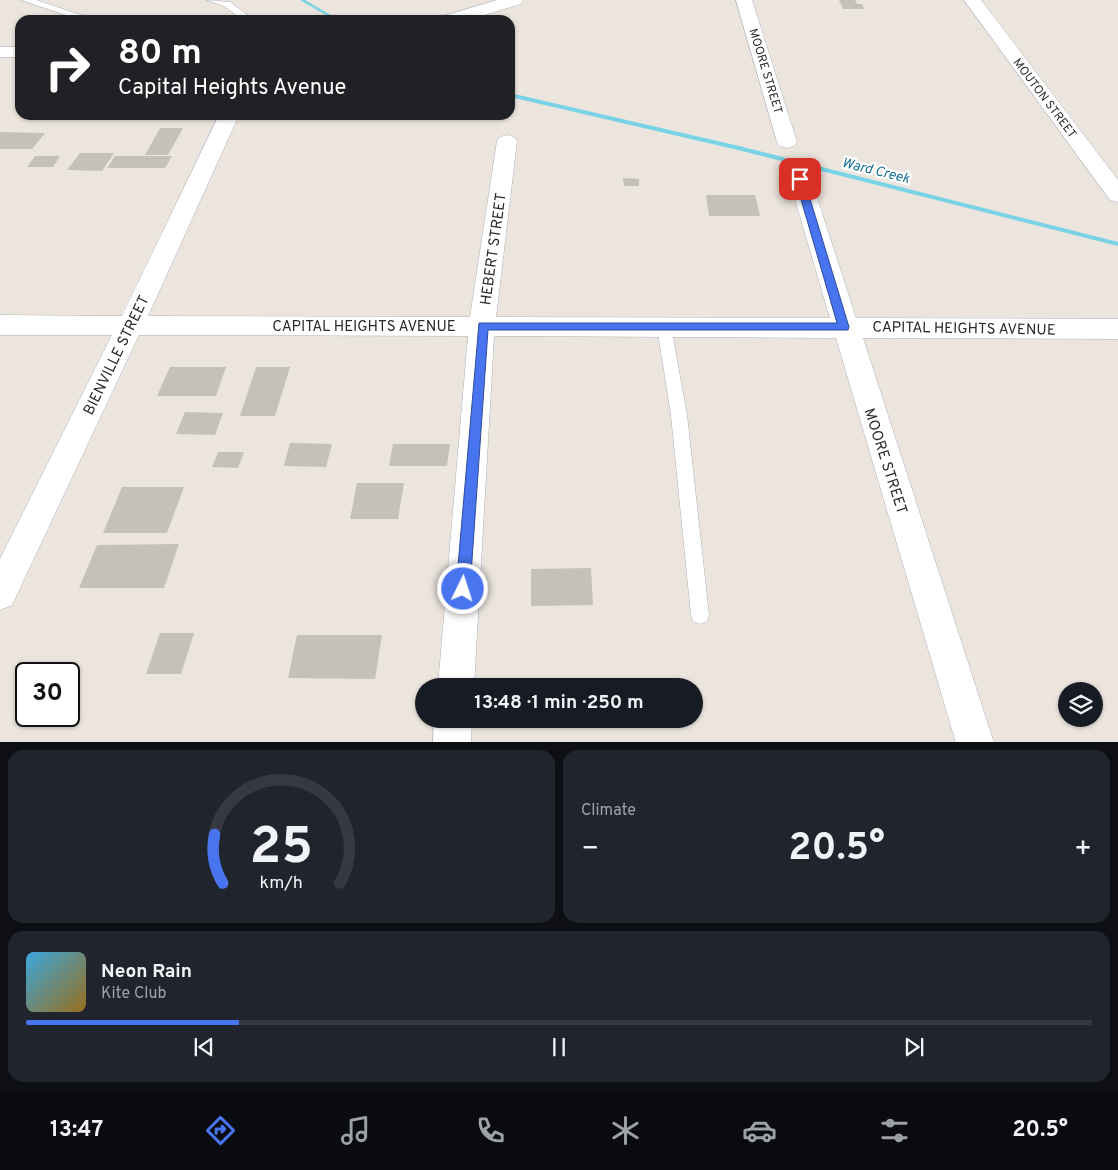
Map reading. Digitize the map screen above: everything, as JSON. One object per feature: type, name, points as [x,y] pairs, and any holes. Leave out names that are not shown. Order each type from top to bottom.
[{"type":"street","points":[[466,15],[515,0]]},
{"type":"street","name":"MOORE STREET","points":[[744,0],[787,142]]},
{"type":"street","name":"MOUTON STREET","points":[[972,0],[1118,195]]},
{"type":"street","points":[[0,52],[15,52]]},
{"type":"street","name":"BIENVILLE STREET","points":[[0,594],[227,120]]},
{"type":"street","name":"HEBERT STREET","points":[[457,678],[482,326],[507,141]]},
{"type":"street","name":"MOORE STREET","points":[[800,179],[844,327],[975,742]]},
{"type":"street","name":"CAPITAL HEIGHTS AVENUE","points":[[2,330],[130,325],[1118,329]]},
{"type":"street","points":[[452,742],[453,728]]},
{"type":"lane","points":[[26,0],[75,15]]},
{"type":"lane","points":[[212,0],[227,4],[243,15]]},
{"type":"lane","points":[[664,327],[679,414],[700,615]]},
{"type":"building","points":[[839,0],[855,0],[857,4],[862,4],[864,9],[843,9]]},
{"type":"building","points":[[160,128],[183,128],[168,155],[145,155]]},
{"type":"building","points":[[0,132],[45,133],[32,149],[0,149]]},
{"type":"building","points":[[80,153],[114,153],[102,171],[67,170]]},
{"type":"building","points":[[35,156],[60,156],[53,167],[27,167]]},
{"type":"building","points":[[115,156],[172,156],[165,168],[107,168]]},
{"type":"building","points":[[623,178],[639,179],[639,186],[624,186]]},
{"type":"building","points":[[706,195],[755,195],[760,216],[709,216]]},
{"type":"building","points":[[170,367],[226,367],[216,396],[157,396]]},
{"type":"building","points":[[256,367],[290,367],[275,416],[240,416]]},
{"type":"building","points":[[185,412],[223,413],[215,435],[176,434]]},
{"type":"building","points":[[290,443],[332,444],[326,467],[284,466]]},
{"type":"building","points":[[393,444],[450,444],[447,466],[389,466]]},
{"type":"building","points":[[218,452],[244,452],[238,468],[212,467]]},
{"type":"building","points":[[357,483],[404,483],[398,519],[350,519]]},
{"type":"building","points":[[122,487],[184,487],[167,533],[103,533]]},
{"type":"building","points":[[179,544],[164,588],[79,588],[97,545]]},
{"type":"building","points":[[591,568],[593,605],[531,606],[531,569]]},
{"type":"building","points":[[160,633],[194,633],[181,674],[146,674]]},
{"type":"building","points":[[297,635],[382,635],[375,679],[288,678]]},
{"type":"waterway","name":"Ward Creek","points":[[302,0],[328,15]]},
{"type":"waterway","name":"Ward Creek","points":[[515,96],[739,148],[1118,244]]},
{"type":"route","points":[[463,589],[482,326],[844,327],[800,179]]}]
